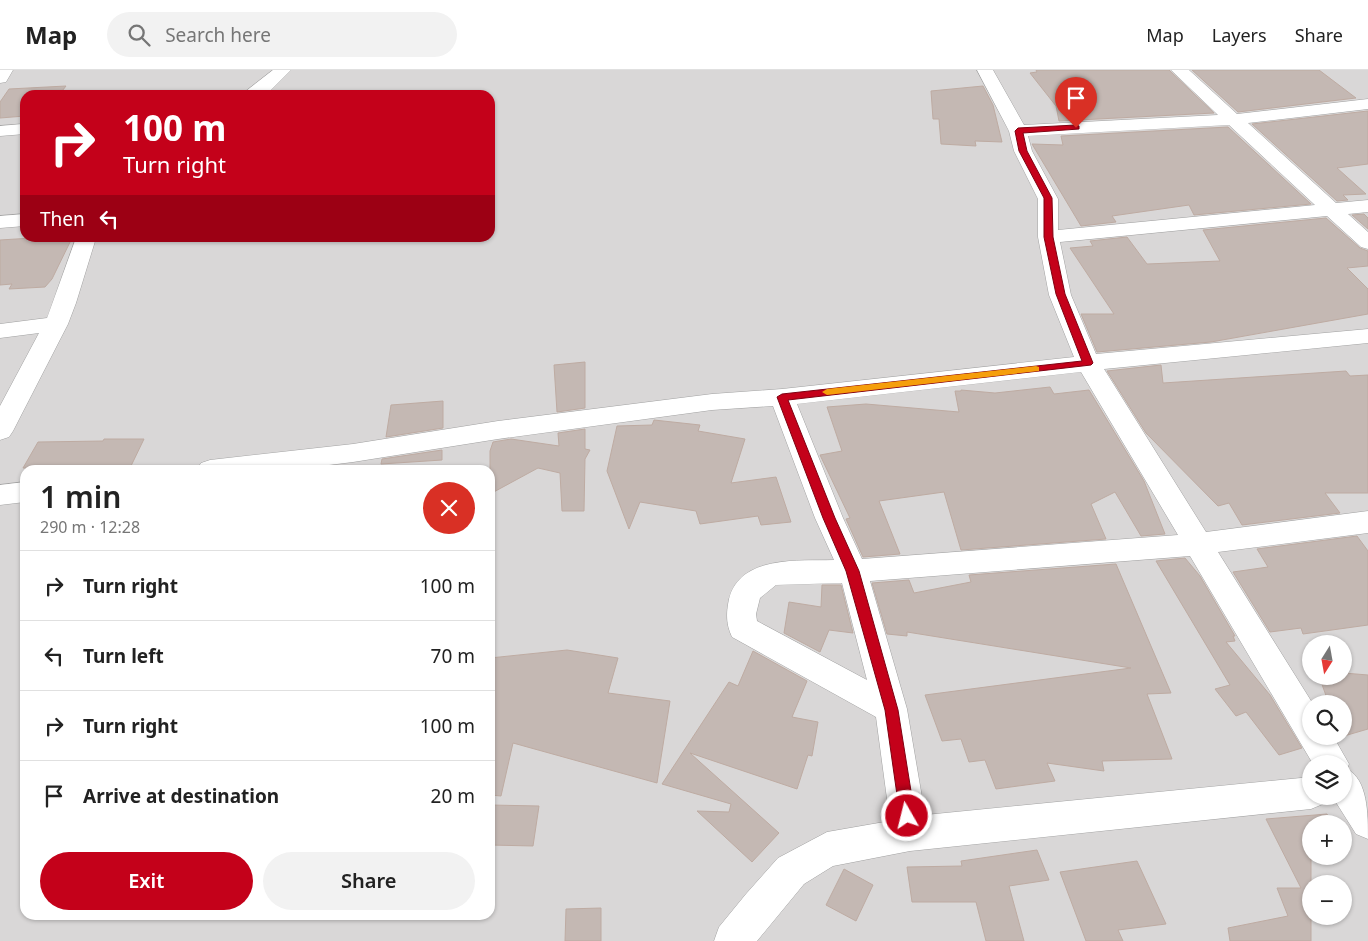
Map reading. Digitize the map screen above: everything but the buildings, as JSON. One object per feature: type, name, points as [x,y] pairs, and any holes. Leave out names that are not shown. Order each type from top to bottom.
[{"type":"street","points":[[0,78],[5,70]]},
{"type":"street","points":[[259,90],[283,70]]},
{"type":"street","points":[[985,70],[1018,131],[1023,151],[1048,198],[1048,237],[1060,294],[1088,363],[1302,715]]},
{"type":"street","points":[[1179,70],[1231,120],[1333,210],[1368,244]]},
{"type":"street","points":[[1018,131],[1231,120],[1368,104]]},
{"type":"street","points":[[0,131],[20,129]]},
{"type":"street","points":[[1048,237],[1368,206]]},
{"type":"street","points":[[0,222],[20,220]]},
{"type":"street","points":[[0,431],[56,324],[85,242]]},
{"type":"street","points":[[0,331],[56,324]]},
{"type":"street","points":[[252,465],[353,453],[498,430],[712,402],[782,397],[1088,363],[1368,336]]},
{"type":"street","points":[[782,397],[829,518],[852,571],[891,710],[910,834]]},
{"type":"street","points":[[0,495],[20,493]]},
{"type":"street","points":[[891,710],[743,628],[741,614],[746,592],[770,574],[852,571],[1198,544],[1368,522]]},
{"type":"street","points":[[1352,792],[1368,822]]},
{"type":"street","points":[[733,941],[758,907],[791,870],[827,850],[910,834],[1302,794]]},
{"type":"shaded area","points":[[0,70],[1368,70],[1368,941],[0,941]]},
{"type":"slow traffic","points":[[827,392],[1036,369]]},
{"type":"route","points":[[907,816],[891,710],[852,571],[829,518],[782,397],[1088,363],[1060,294],[1048,237],[1048,198],[1023,151],[1018,131],[1076,128]]}]
